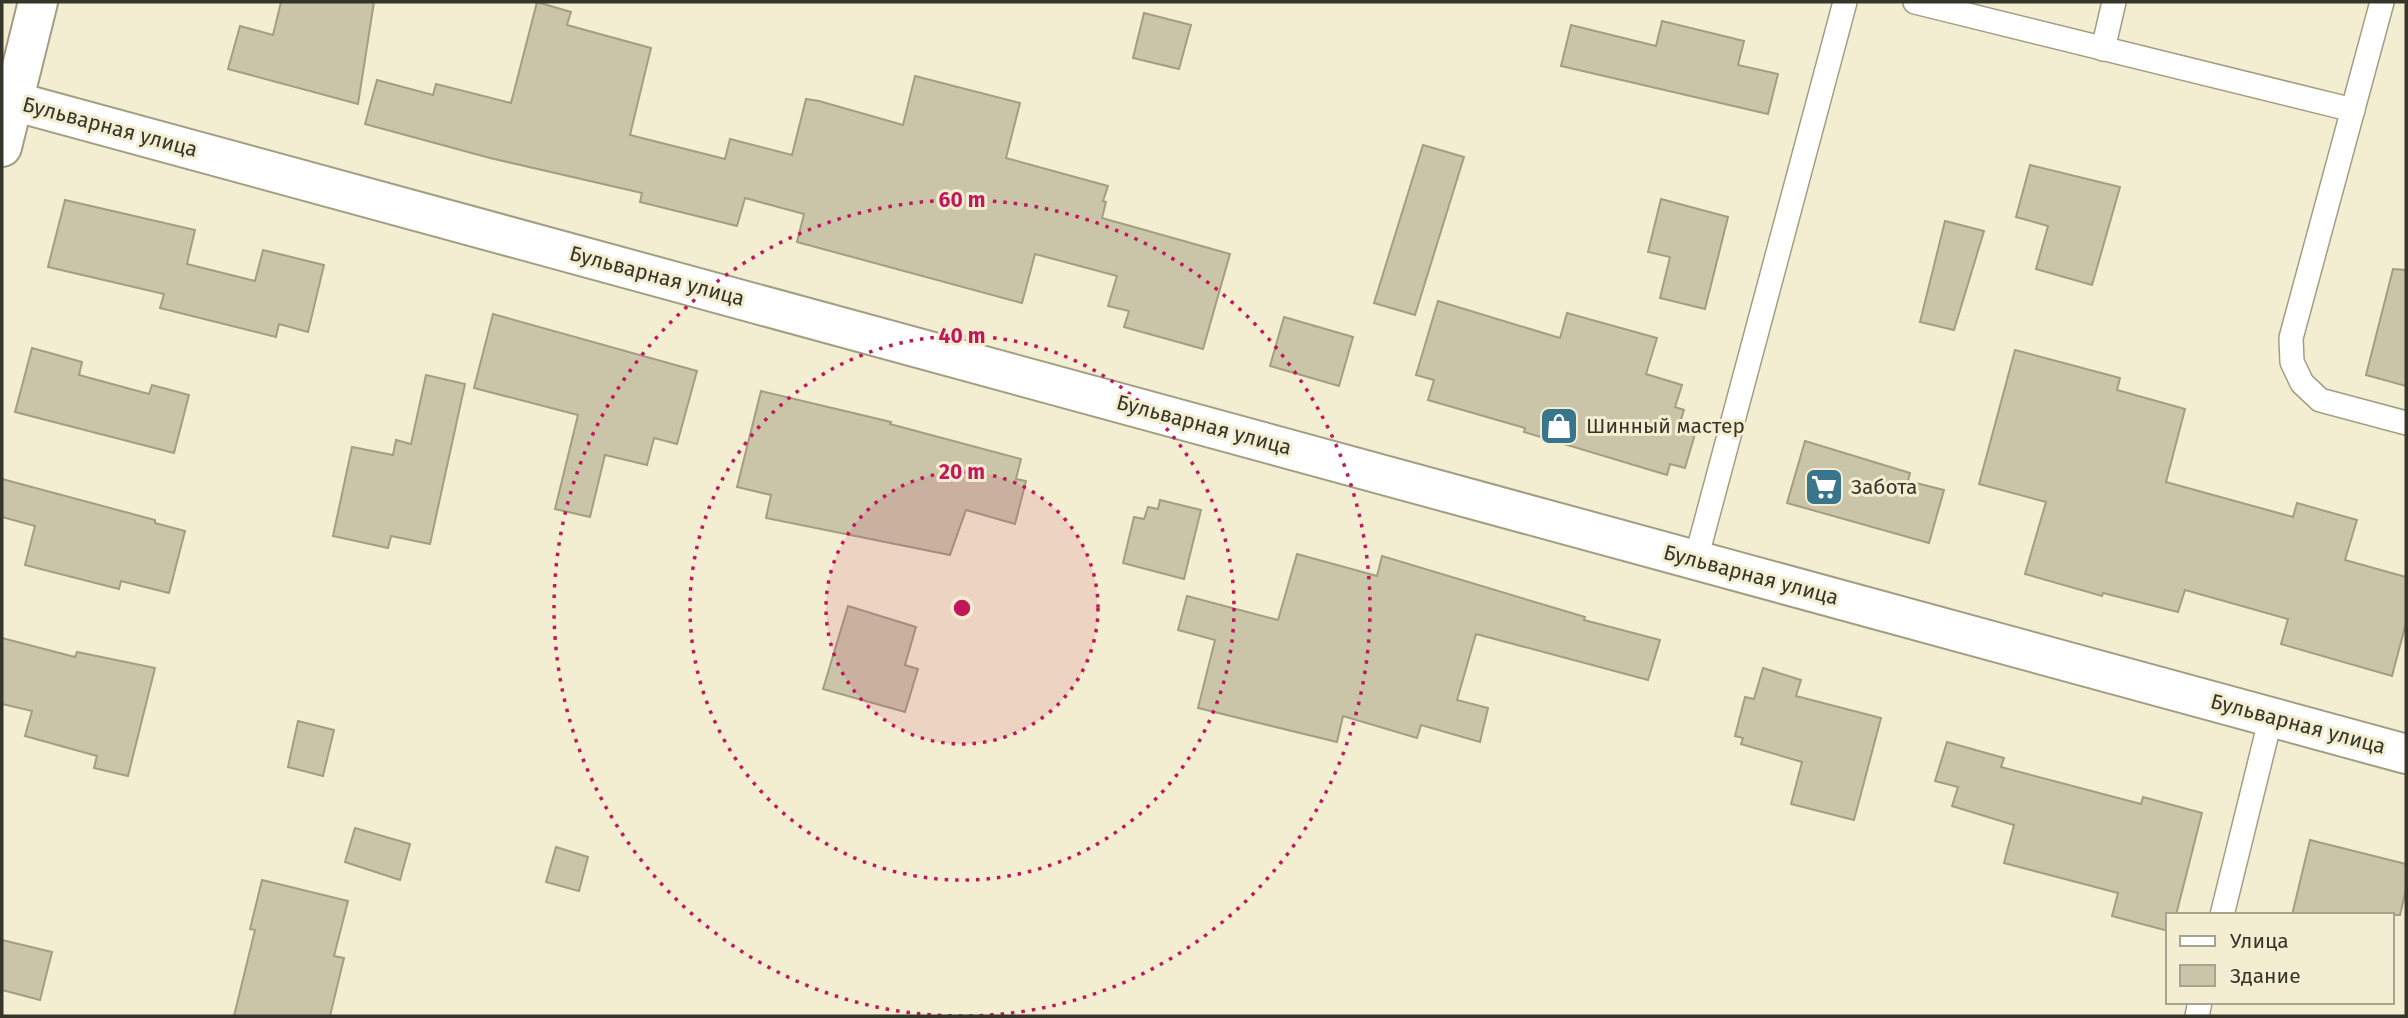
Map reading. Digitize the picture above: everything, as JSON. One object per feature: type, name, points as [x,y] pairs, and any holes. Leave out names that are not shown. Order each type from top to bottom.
[{"type":"street","points":[[2,147],[7,99],[38,2]]},
{"type":"street","name":"Бульварная улица","points":[[7,99],[2406,754]]},
{"type":"lane","points":[[1696,559],[1845,2]]},
{"type":"lane","points":[[1915,2],[2353,110]]},
{"type":"lane","points":[[2103,49],[2114,2]]},
{"type":"lane","points":[[2382,2],[2291,338],[2292,362],[2302,383],[2320,400],[2406,423]]},
{"type":"lane","points":[[2222,913],[2271,717]]},
{"type":"building","points":[[281,2],[374,2],[358,104],[228,69],[240,26],[273,35]]},
{"type":"building","points":[[537,2],[571,12],[567,25],[651,48],[630,135],[725,159],[730,139],[792,155],[806,99],[903,125],[915,76],[1020,103],[1006,158],[1108,186],[1103,201],[1106,202],[1102,218],[1230,254],[1203,349],[1124,327],[1129,311],[1108,306],[1117,276],[1035,254],[1022,303],[797,242],[804,214],[745,198],[737,226],[640,202],[642,193],[490,158],[365,124],[377,80],[433,95],[436,84],[511,103]]},
{"type":"building","points":[[1144,13],[1191,25],[1179,69],[1133,58]]},
{"type":"building","points":[[1662,21],[1744,41],[1738,65],[1778,74],[1768,114],[1561,66],[1571,25],[1656,46]]},
{"type":"building","points":[[1423,145],[1464,157],[1415,315],[1374,303]]},
{"type":"building","points":[[2030,165],[2120,187],[2092,285],[2036,269],[2048,226],[2016,217]]},
{"type":"building","points":[[1661,199],[1728,217],[1705,309],[1660,298],[1670,257],[1648,252]]},
{"type":"building","points":[[65,200],[195,230],[187,264],[255,281],[263,250],[324,265],[308,332],[279,324],[276,337],[160,308],[164,294],[48,267]]},
{"type":"building","points":[[1945,221],[1984,231],[1954,330],[1920,322]]},
{"type":"building","points":[[2393,269],[2406,270],[2406,386],[2366,375]]},
{"type":"building","points":[[1438,301],[1560,338],[1567,313],[1657,338],[1646,374],[1682,385],[1675,407],[1684,410],[1678,429],[1695,434],[1685,468],[1670,464],[1667,475],[1524,432],[1525,428],[1428,400],[1434,380],[1416,375]]},
{"type":"building","points":[[493,314],[697,371],[677,444],[654,438],[647,465],[605,455],[590,517],[555,509],[578,415],[474,388]]},
{"type":"building","points":[[1284,317],[1353,337],[1339,386],[1270,366]]},
{"type":"building","points":[[32,348],[82,362],[79,375],[149,394],[152,385],[189,395],[174,453],[15,412]]},
{"type":"building","points":[[2015,350],[2120,378],[2117,390],[2185,409],[2166,482],[2293,517],[2297,503],[2357,520],[2345,560],[2406,577],[2406,623],[2392,676],[2281,644],[2288,619],[2185,590],[2178,612],[2103,593],[2102,596],[2025,574],[2046,502],[1979,484]]},
{"type":"building","points":[[426,375],[465,384],[430,544],[391,536],[388,548],[333,536],[352,447],[393,455],[396,440],[411,444]]},
{"type":"building","points":[[761,391],[891,422],[890,424],[1021,459],[1016,479],[1026,481],[1015,524],[966,510],[950,555],[766,518],[771,495],[737,487]]},
{"type":"building","points":[[1805,441],[1910,473],[1908,481],[1944,490],[1929,543],[1787,503]]},
{"type":"building","points":[[2,479],[155,520],[155,523],[185,531],[169,593],[121,581],[119,589],[25,565],[35,526],[2,517]]},
{"type":"building","points":[[1160,500],[1201,510],[1184,579],[1123,563],[1134,517],[1144,519],[1148,507],[1158,509]]},
{"type":"building","points":[[1297,554],[1377,576],[1382,556],[1585,617],[1584,620],[1660,640],[1648,680],[1476,634],[1457,700],[1488,708],[1480,742],[1421,725],[1417,738],[1343,716],[1337,742],[1198,708],[1215,640],[1178,630],[1187,596],[1278,620]]},
{"type":"building","points":[[848,606],[916,627],[905,665],[918,669],[905,712],[823,689]]},
{"type":"building","points":[[2,638],[75,657],[77,652],[155,668],[128,776],[94,768],[97,756],[25,736],[32,711],[2,704]]},
{"type":"building","points":[[1763,668],[1801,680],[1796,696],[1881,718],[1854,820],[1791,804],[1802,762],[1741,744],[1743,738],[1735,736],[1745,697],[1754,699]]},
{"type":"building","points":[[298,721],[334,730],[323,776],[288,767]]},
{"type":"building","points":[[1947,742],[2004,758],[2001,767],[2141,804],[2143,797],[2202,813],[2177,913],[2166,913],[2166,930],[2112,916],[2118,893],[2004,863],[2014,825],[1952,806],[1958,787],[1935,781]]},
{"type":"building","points":[[355,828],[410,844],[400,880],[345,862]]},
{"type":"building","points":[[2310,840],[2406,864],[2406,890],[2400,915],[2292,913]]},
{"type":"building","points":[[556,847],[588,857],[579,891],[546,882]]},
{"type":"building","points":[[262,880],[348,901],[334,956],[344,958],[330,1016],[234,1016],[255,930],[250,929]]},
{"type":"building","points":[[2,940],[52,952],[40,1000],[2,990]]},
{"type":"place","name":"Шинный мастер","points":[[1559,426]]},
{"type":"place","name":"Забота","points":[[1824,487]]}]
